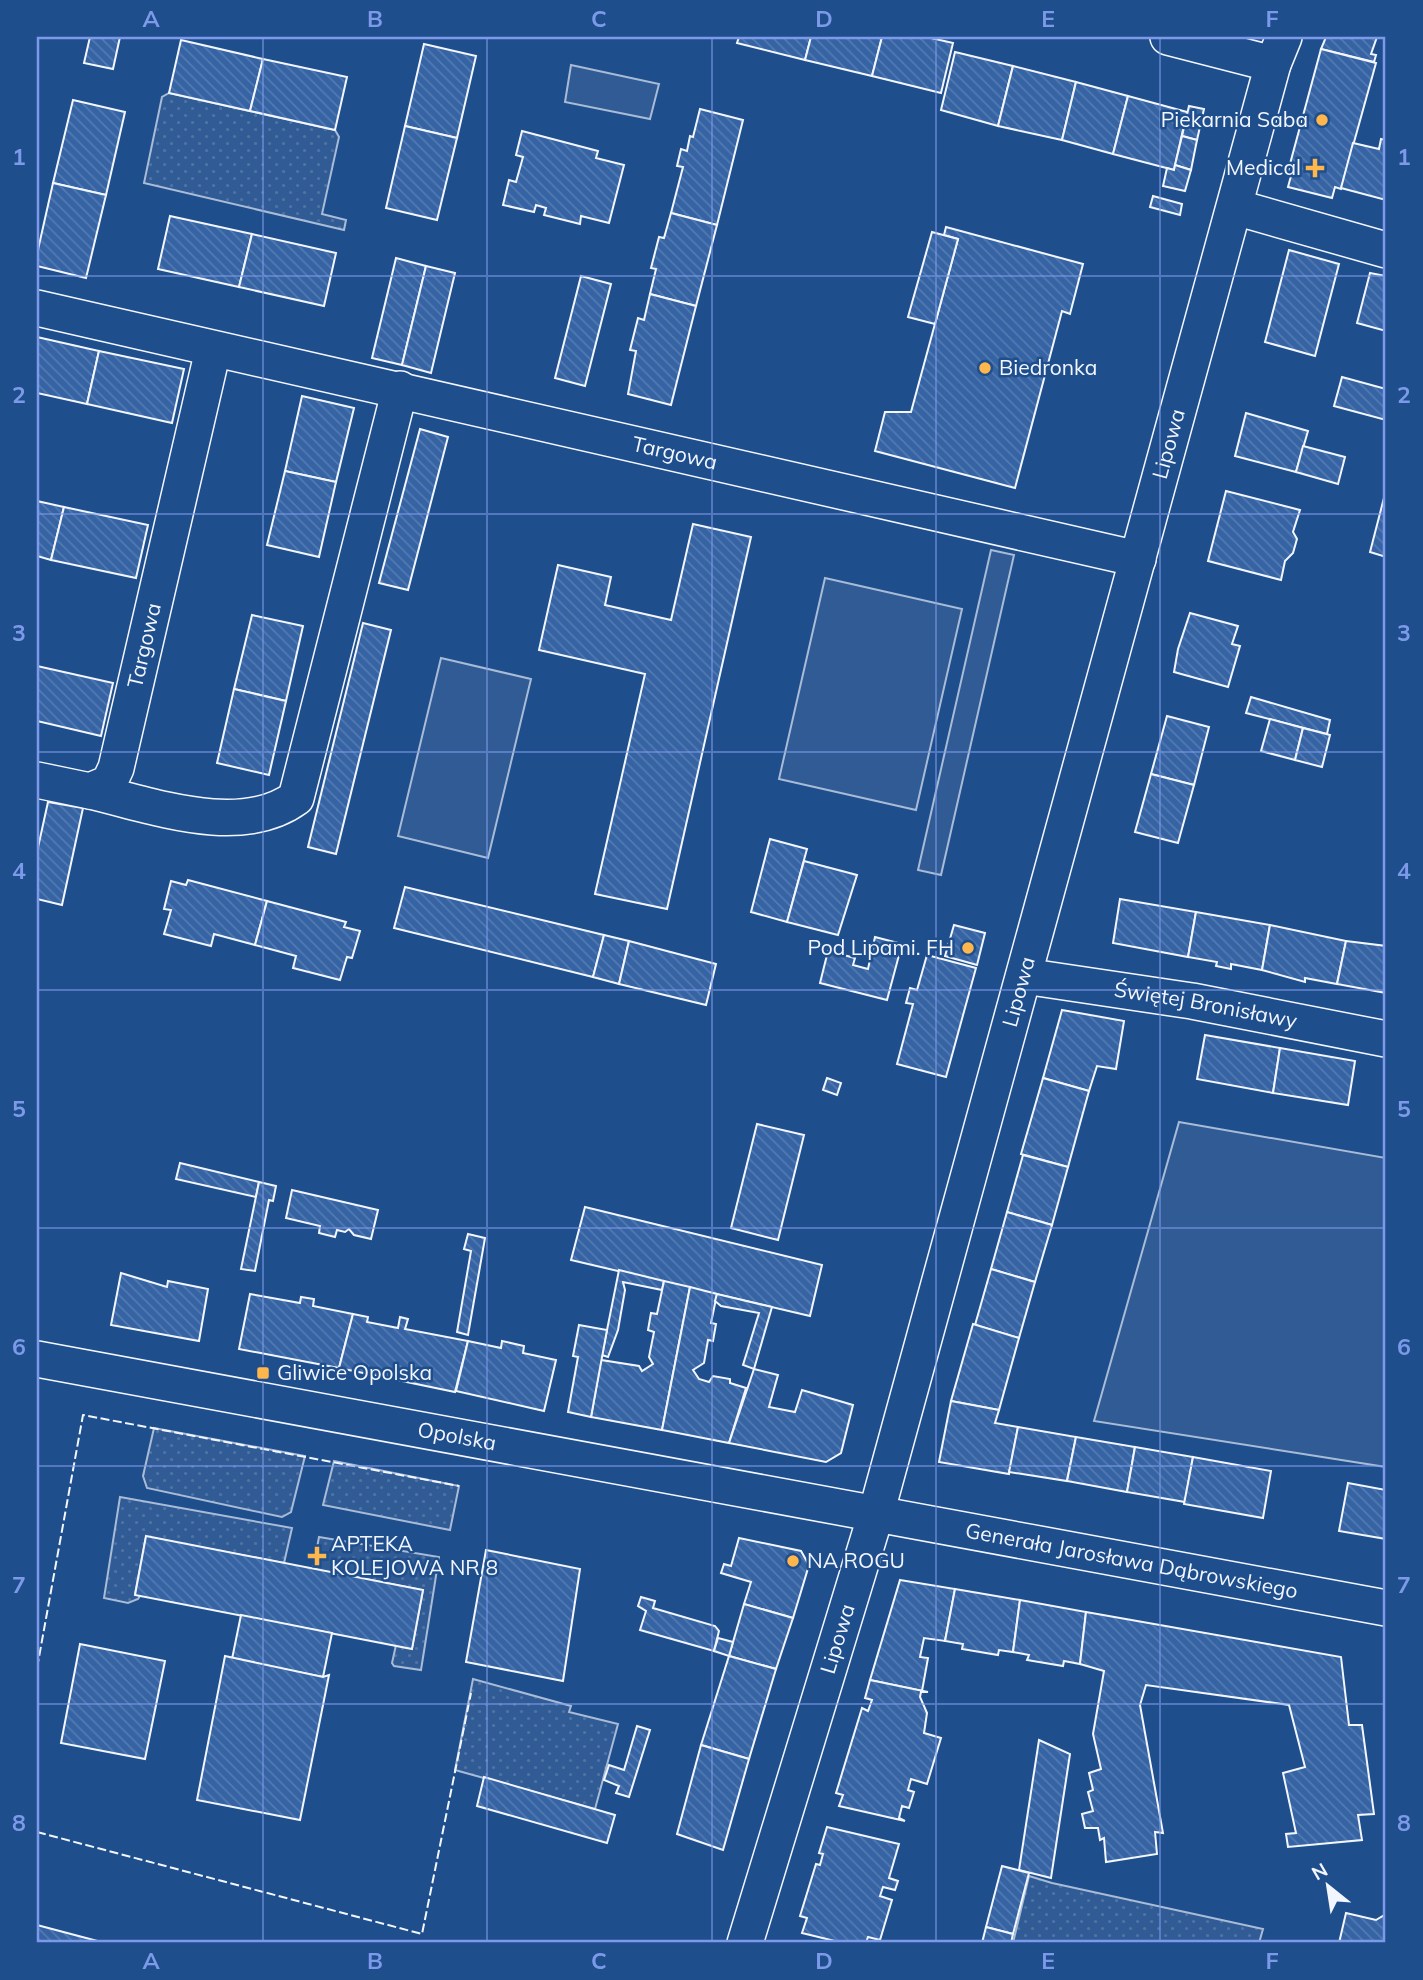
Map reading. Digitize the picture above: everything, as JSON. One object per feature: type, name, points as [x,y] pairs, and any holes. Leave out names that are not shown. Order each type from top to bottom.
[{"type":"street","points":[[1168,37],[1279,51]]},
{"type":"street","name":"Lipowa","points":[[745,1943],[876,1514],[1279,51]]},
{"type":"street","points":[[1234,207],[1386,250]]},
{"type":"street","name":"Targowa","points":[[37,308],[213,351],[400,388],[1138,559]]},
{"type":"street","name":"Targowa","points":[[90,791],[109,783],[116,768],[213,351]]},
{"type":"street","points":[[37,780],[215,818],[279,810],[296,798],[400,388]]},
{"type":"street","name":"Świętej Bronisławy","points":[[1024,976],[1192,1001],[1386,1040]]},
{"type":"street","name":"Opolska","points":[[37,1359],[876,1514]]},
{"type":"street","name":"Generała Jarosława Dąbrowskiego","points":[[876,1514],[1386,1608]]},
{"type":"shaded area","points":[[571,65],[659,84],[650,119],[565,102]]},
{"type":"shaded area","points":[[169,93],[335,130],[339,137],[322,214],[346,220],[344,230],[144,183],[162,97]]},
{"type":"shaded area","points":[[991,550],[1014,555],[941,875],[918,870]]},
{"type":"shaded area","points":[[825,578],[962,609],[916,810],[779,779]]},
{"type":"shaded area","points":[[441,658],[531,679],[488,858],[398,836]]},
{"type":"shaded area","points":[[1179,1122],[1386,1158],[1386,1467],[1094,1421]]},
{"type":"shaded area","points":[[154,1428],[305,1456],[291,1512],[282,1517],[147,1488],[143,1476]]},
{"type":"shaded area","points":[[334,1461],[459,1486],[450,1530],[323,1505]]},
{"type":"shaded area","points":[[120,1497],[292,1528],[284,1563],[146,1537],[135,1594],[140,1596],[138,1599],[128,1603],[104,1598]]},
{"type":"shaded area","points":[[319,1537],[439,1557],[421,1670],[394,1666],[392,1663],[396,1645],[412,1648],[423,1590],[313,1569]]},
{"type":"shaded area","points":[[473,1679],[571,1706],[569,1712],[618,1724],[595,1809],[455,1770]]},
{"type":"shaded area","points":[[1029,1876],[1263,1929],[1259,1943],[1013,1943]]},
{"type":"building","points":[[90,37],[120,37],[113,69],[84,63]]},
{"type":"building","points":[[739,37],[811,37],[805,60],[737,43]]},
{"type":"building","points":[[811,37],[882,37],[872,76],[805,60]]},
{"type":"building","points":[[882,37],[927,37],[953,43],[941,93],[872,76]]},
{"type":"building","points":[[1326,37],[1377,37],[1371,54],[1376,55],[1374,62],[1321,49]]},
{"type":"building","points":[[181,40],[263,59],[250,111],[169,93]]},
{"type":"building","points":[[424,44],[476,56],[457,138],[405,126]]},
{"type":"building","points":[[1321,49],[1376,63],[1341,189],[1335,187],[1332,198],[1288,187],[1291,176],[1287,175]]},
{"type":"building","points":[[955,52],[1013,66],[998,126],[941,110]]},
{"type":"building","points":[[263,59],[347,77],[335,130],[250,111]]},
{"type":"building","points":[[1013,66],[1076,82],[1062,140],[998,126]]},
{"type":"building","points":[[1076,82],[1128,96],[1113,154],[1062,140]]},
{"type":"building","points":[[1128,96],[1187,112],[1174,170],[1113,154]]},
{"type":"building","points":[[73,100],[125,112],[106,195],[53,183]]},
{"type":"building","points":[[1189,106],[1204,109],[1197,140],[1182,136]]},
{"type":"building","points":[[700,109],[743,120],[717,225],[671,213],[683,167],[677,166],[681,149],[687,151]]},
{"type":"building","points":[[405,126],[457,138],[437,220],[386,208]]},
{"type":"building","points":[[522,131],[598,151],[596,158],[624,165],[609,223],[581,216],[580,224],[544,215],[546,208],[536,205],[534,212],[503,205],[509,180],[516,182],[523,157],[516,155]]},
{"type":"building","points":[[1182,136],[1197,140],[1191,170],[1175,165]]},
{"type":"building","points":[[1381,139],[1386,140],[1386,200],[1341,188],[1353,143],[1379,149]]},
{"type":"building","points":[[1175,165],[1191,170],[1185,191],[1163,186],[1167,168],[1174,170]]},
{"type":"building","points":[[53,183],[106,195],[86,278],[37,266],[37,254]]},
{"type":"building","points":[[1153,196],[1182,204],[1180,215],[1150,207]]},
{"type":"building","points":[[671,213],[717,225],[696,306],[650,294],[656,269],[651,268],[659,237],[664,238]]},
{"type":"building","points":[[170,216],[252,234],[239,287],[158,269]]},
{"type":"building","name":"Biedronka","points":[[946,227],[1083,264],[1070,314],[1062,311],[1015,488],[875,451],[885,412],[911,412],[958,239],[944,235]]},
{"type":"building","points":[[932,232],[958,239],[935,324],[908,317]]},
{"type":"building","points":[[252,234],[336,253],[324,306],[239,287]]},
{"type":"building","points":[[1289,250],[1339,264],[1315,356],[1265,342]]},
{"type":"building","points":[[396,258],[426,266],[402,365],[372,358]]},
{"type":"building","points":[[426,266],[455,273],[431,373],[402,365]]},
{"type":"building","points":[[1370,273],[1386,276],[1386,331],[1357,323]]},
{"type":"building","points":[[581,276],[611,284],[585,386],[555,378]]},
{"type":"building","points":[[650,294],[696,306],[671,405],[628,394],[636,351],[630,350],[638,318],[644,320]]},
{"type":"building","points":[[37,337],[99,351],[87,404],[37,393]]},
{"type":"building","points":[[99,351],[184,369],[172,423],[87,404]]},
{"type":"building","points":[[1342,377],[1386,389],[1386,420],[1334,406]]},
{"type":"building","points":[[302,396],[354,408],[336,482],[285,471]]},
{"type":"building","points":[[1246,413],[1308,431],[1296,472],[1235,456]]},
{"type":"building","points":[[420,429],[448,437],[408,590],[379,583]]},
{"type":"building","points":[[1303,446],[1345,457],[1338,484],[1296,472]]},
{"type":"building","points":[[285,471],[336,482],[319,557],[267,545]]},
{"type":"building","points":[[1386,490],[1386,557],[1370,552]]},
{"type":"building","points":[[1226,491],[1300,510],[1293,532],[1297,539],[1293,553],[1285,561],[1281,580],[1208,561]]},
{"type":"building","points":[[37,501],[64,507],[51,560],[37,556]]},
{"type":"building","points":[[64,507],[148,525],[136,578],[51,560]]},
{"type":"building","points":[[693,524],[751,537],[667,909],[595,894],[645,674],[539,650],[558,565],[611,577],[605,605],[671,620]]},
{"type":"building","points":[[1190,613],[1238,626],[1232,644],[1240,646],[1228,687],[1174,672],[1178,649]]},
{"type":"building","points":[[252,615],[303,626],[286,701],[234,689]]},
{"type":"building","points":[[363,623],[391,630],[336,854],[308,847]]},
{"type":"building","points":[[37,666],[113,683],[101,736],[37,721]]},
{"type":"building","points":[[234,689],[286,701],[269,775],[217,763]]},
{"type":"building","points":[[1251,697],[1330,720],[1327,734],[1246,713]]},
{"type":"building","points":[[1167,716],[1209,727],[1194,785],[1151,774]]},
{"type":"building","points":[[1270,719],[1303,728],[1295,760],[1261,751]]},
{"type":"building","points":[[1303,728],[1330,735],[1322,767],[1295,760]]},
{"type":"building","points":[[1151,774],[1194,785],[1178,843],[1135,832]]},
{"type":"building","points":[[48,802],[83,808],[62,905],[37,899],[37,852]]},
{"type":"building","points":[[770,839],[807,849],[787,922],[751,912]]},
{"type":"building","points":[[804,861],[857,875],[838,935],[787,922]]},
{"type":"building","points":[[188,880],[267,901],[255,945],[214,934],[211,946],[164,934],[171,910],[164,909],[171,881],[186,885]]},
{"type":"building","points":[[405,887],[604,935],[593,977],[394,928]]},
{"type":"building","points":[[1120,899],[1196,912],[1188,957],[1113,943]]},
{"type":"building","points":[[267,901],[346,922],[344,927],[360,931],[352,958],[347,957],[340,980],[293,968],[296,956],[255,945]]},
{"type":"building","points":[[1196,912],[1270,925],[1262,970],[1231,964],[1231,969],[1216,966],[1217,962],[1188,957]]},
{"type":"building","points":[[954,925],[985,933],[977,965],[945,956]]},
{"type":"building","points":[[1270,925],[1346,941],[1337,984],[1305,978],[1305,982],[1262,970]]},
{"type":"building","points":[[604,935],[629,941],[619,984],[593,977]]},
{"type":"building","points":[[875,937],[902,944],[887,1000],[820,983],[828,951],[855,958],[853,965],[868,969]]},
{"type":"building","points":[[629,941],[716,964],[706,1005],[619,984]]},
{"type":"building","points":[[1346,941],[1386,946],[1386,993],[1337,984]]},
{"type":"building","points":[[927,955],[976,968],[946,1077],[897,1064],[913,1004],[906,1003],[910,988],[917,990]]},
{"type":"building","points":[[1062,1010],[1124,1021],[1116,1069],[1097,1066],[1089,1091],[1043,1078]]},
{"type":"building","points":[[1205,1035],[1280,1048],[1273,1093],[1197,1079]]},
{"type":"building","points":[[1280,1048],[1355,1061],[1348,1105],[1273,1093]]},
{"type":"building","points":[[827,1078],[841,1083],[837,1095],[823,1090]]},
{"type":"building","points":[[1043,1078],[1089,1091],[1068,1167],[1021,1154]]},
{"type":"building","points":[[757,1124],[804,1135],[778,1240],[731,1228]]},
{"type":"building","points":[[1023,1155],[1068,1167],[1052,1225],[1007,1212]]},
{"type":"building","points":[[180,1163],[259,1182],[256,1197],[176,1179]]},
{"type":"building","points":[[259,1182],[276,1186],[273,1201],[269,1200],[255,1271],[241,1269]]},
{"type":"building","points":[[292,1190],[378,1210],[371,1239],[354,1235],[349,1229],[345,1232],[337,1230],[335,1237],[319,1233],[320,1226],[286,1218]]},
{"type":"building","points":[[585,1207],[822,1265],[810,1316],[571,1260]]},
{"type":"building","points":[[1007,1212],[1052,1225],[1035,1282],[991,1269]]},
{"type":"building","points":[[468,1234],[485,1238],[468,1335],[457,1332],[471,1251],[464,1249]]},
{"type":"building","points":[[991,1269],[1035,1282],[1019,1338],[975,1325]]},
{"type":"building","points":[[619,1270],[664,1281],[662,1290],[623,1282],[625,1290],[618,1330],[608,1357],[602,1355]]},
{"type":"building","points":[[121,1273],[167,1287],[168,1281],[208,1289],[199,1341],[111,1325]]},
{"type":"building","points":[[664,1281],[690,1287],[662,1430],[591,1417],[601,1360],[639,1366],[642,1371],[653,1364],[649,1357],[654,1332],[648,1330],[651,1313],[657,1314]]},
{"type":"building","points":[[690,1287],[717,1294],[711,1323],[716,1324],[713,1341],[708,1340],[704,1363],[693,1370],[699,1379],[709,1382],[713,1376],[730,1379],[730,1383],[746,1388],[729,1443],[662,1430]]},
{"type":"building","points":[[250,1294],[300,1303],[301,1297],[314,1299],[313,1306],[353,1314],[339,1368],[239,1349]]},
{"type":"building","points":[[717,1294],[772,1307],[754,1369],[743,1365],[759,1313],[721,1306],[715,1301]]},
{"type":"building","points":[[353,1314],[368,1317],[367,1322],[398,1328],[400,1317],[408,1319],[405,1329],[468,1341],[455,1392],[339,1368]]},
{"type":"building","points":[[973,1324],[1019,1338],[999,1410],[951,1401]]},
{"type":"building","points":[[579,1325],[607,1330],[591,1417],[568,1412],[578,1357],[573,1356]]},
{"type":"building","points":[[468,1341],[501,1348],[502,1341],[524,1346],[523,1353],[556,1360],[544,1411],[456,1391]]},
{"type":"building","points":[[754,1369],[778,1375],[769,1407],[795,1412],[802,1390],[853,1405],[841,1453],[826,1462],[729,1443]]},
{"type":"building","points":[[951,1401],[999,1410],[995,1423],[1018,1427],[1009,1474],[939,1462]]},
{"type":"building","points":[[1018,1427],[1076,1437],[1067,1481],[1009,1472]]},
{"type":"building","points":[[1076,1437],[1135,1447],[1127,1492],[1067,1481]]},
{"type":"building","points":[[1135,1447],[1193,1457],[1185,1502],[1127,1492]]},
{"type":"building","points":[[1193,1457],[1271,1471],[1263,1518],[1184,1504]]},
{"type":"building","points":[[1348,1483],[1386,1490],[1386,1539],[1339,1531]]},
{"type":"building","points":[[146,1536],[423,1590],[412,1649],[135,1595]]},
{"type":"building","points":[[739,1538],[801,1551],[809,1565],[793,1618],[744,1604],[751,1582],[721,1573],[724,1564],[731,1566]]},
{"type":"building","points":[[486,1550],[580,1569],[563,1681],[466,1662]]},
{"type":"building","points":[[900,1580],[955,1589],[945,1641],[924,1638],[920,1657],[928,1658],[922,1691],[870,1680]]},
{"type":"building","points":[[955,1589],[1020,1600],[1013,1652],[999,1650],[998,1655],[962,1649],[963,1644],[945,1641]]},
{"type":"building","points":[[641,1597],[655,1601],[653,1608],[715,1626],[719,1631],[714,1651],[640,1630],[646,1611],[638,1606]]},
{"type":"building","points":[[1020,1600],[1086,1612],[1080,1664],[1064,1661],[1063,1666],[1027,1660],[1029,1655],[1013,1652]]},
{"type":"building","points":[[744,1604],[793,1618],[776,1669],[729,1656]]},
{"type":"building","points":[[1086,1612],[1341,1657],[1349,1725],[1362,1725],[1374,1814],[1358,1815],[1362,1840],[1288,1847],[1286,1834],[1296,1833],[1283,1773],[1305,1767],[1289,1705],[1146,1685],[1140,1705],[1163,1833],[1155,1832],[1157,1854],[1106,1862],[1104,1838],[1100,1840],[1098,1828],[1085,1828],[1082,1814],[1093,1811],[1088,1792],[1093,1790],[1089,1773],[1101,1769],[1093,1734],[1104,1671],[1080,1664]]},
{"type":"building","points":[[241,1615],[332,1633],[323,1677],[232,1659]]},
{"type":"building","points":[[718,1638],[733,1642],[729,1656],[714,1651]]},
{"type":"building","points":[[80,1644],[165,1661],[145,1759],[61,1743]]},
{"type":"building","points":[[225,1656],[323,1677],[329,1675],[300,1820],[197,1800]]},
{"type":"building","points":[[729,1656],[776,1669],[749,1759],[701,1745]]},
{"type":"building","points":[[870,1680],[928,1692],[921,1692],[920,1697],[927,1713],[924,1733],[941,1738],[927,1784],[911,1779],[908,1790],[914,1792],[909,1808],[902,1806],[899,1818],[905,1821],[839,1806],[843,1795],[836,1793],[862,1708],[868,1711],[872,1700],[865,1698]]},
{"type":"building","points":[[637,1726],[650,1730],[629,1797],[616,1793],[619,1786],[604,1780],[609,1765],[624,1770]]},
{"type":"building","points":[[1039,1740],[1070,1754],[1051,1878],[1019,1870]]},
{"type":"building","points":[[701,1745],[749,1759],[723,1850],[677,1834]]},
{"type":"building","points":[[484,1777],[615,1815],[607,1843],[477,1806]]},
{"type":"building","points":[[827,1827],[899,1844],[889,1878],[898,1881],[895,1890],[883,1887],[880,1896],[892,1900],[880,1940],[868,1937],[866,1943],[843,1943],[802,1933],[807,1918],[800,1916],[816,1864],[820,1865],[823,1854],[819,1853]]},
{"type":"building","points":[[1002,1866],[1029,1873],[1013,1934],[986,1927]]},
{"type":"building","points":[[1346,1913],[1376,1920],[1386,1914],[1386,1943],[1339,1943]]},
{"type":"building","points":[[37,1925],[105,1943],[37,1943]]},
{"type":"building","points":[[986,1927],[1013,1934],[1011,1943],[982,1943]]},
{"type":"fence","points":[[37,1668],[83,1415],[459,1486]]},
{"type":"fence","points":[[37,1832],[422,1934],[471,1693]]},
{"type":"place","name":"Piekarnia Saba","points":[[1322,120]]},
{"type":"place","name":"Medical","points":[[1315,168]]},
{"type":"place","name":"Biedronka","points":[[985,368]]},
{"type":"place","name":"Pod Lipami. FH","points":[[968,948]]},
{"type":"place","name":"Gliwice Opolska","points":[[263,1373]]},
{"type":"place","name":"APTEKA KOLEJOWA NR 8","points":[[317,1556]]},
{"type":"place","name":"NA ROGU","points":[[793,1561]]}]
